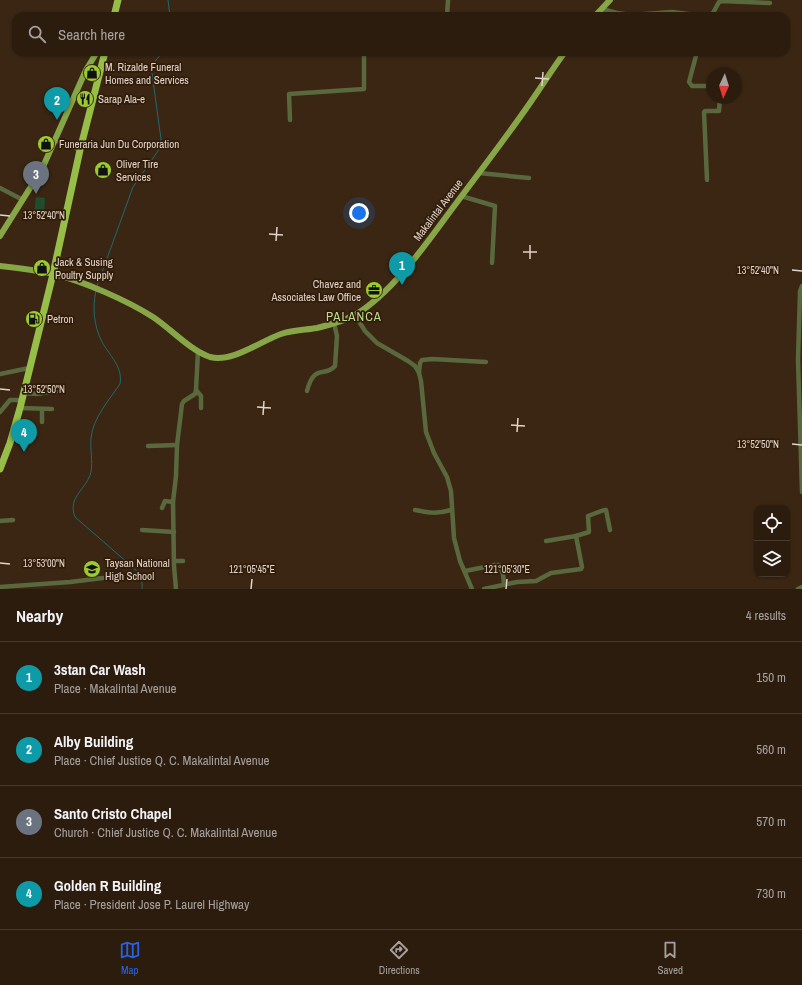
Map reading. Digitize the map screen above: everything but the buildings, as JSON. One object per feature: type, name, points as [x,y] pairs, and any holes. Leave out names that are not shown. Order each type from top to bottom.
[{"type":"highway","points":[[115,12],[118,0]]},
{"type":"highway","points":[[0,469],[10,443],[23,397],[53,274],[80,150],[104,56]]},
{"type":"main road","points":[[599,12],[610,0]]},
{"type":"main road","points":[[0,236],[42,169],[86,70],[95,56]]},
{"type":"main road","name":"Makalintal Avenue","points":[[0,266],[53,274],[70,278],[92,287],[140,309],[198,351],[210,357],[221,358],[245,351],[281,334],[296,330],[317,328],[334,323],[355,315],[373,301],[401,274],[430,239],[479,173],[530,104],[562,56]]},
{"type":"street","points":[[448,0],[448,12]]},
{"type":"street","points":[[714,12],[719,2],[722,1],[770,3]]},
{"type":"street","points":[[602,9],[613,12]]},
{"type":"street","points":[[290,120],[289,94],[364,89],[364,56]]},
{"type":"street","points":[[696,56],[689,82],[692,86],[706,86]]},
{"type":"street","points":[[707,180],[704,112],[719,111],[720,104]]},
{"type":"street","points":[[55,140],[80,150]]},
{"type":"street","points":[[479,173],[530,178]]},
{"type":"street","points":[[0,188],[23,200]]},
{"type":"street","points":[[461,196],[494,206],[492,263]]},
{"type":"street","points":[[802,286],[800,291],[798,360],[802,492]]},
{"type":"street","points":[[355,315],[365,331],[377,343],[408,361],[415,366],[419,373],[426,432],[434,453],[447,477],[451,491],[451,510],[454,538],[460,561],[472,589]]},
{"type":"street","points":[[307,391],[311,378],[317,374],[332,369],[335,366],[337,336],[334,323]]},
{"type":"street","points":[[176,589],[173,502],[177,445],[182,404],[195,394],[196,390],[198,351]]},
{"type":"street","points":[[419,373],[420,362],[422,360],[432,359],[486,362]]},
{"type":"street","points":[[0,374],[30,368]]},
{"type":"street","points":[[0,412],[10,400],[62,390]]},
{"type":"street","points":[[196,390],[201,396],[201,408]]},
{"type":"street","points":[[20,408],[52,409]]},
{"type":"street","points":[[42,409],[42,422]]},
{"type":"street","points":[[148,446],[177,445]]},
{"type":"street","points":[[162,508],[165,501],[173,502]]},
{"type":"street","points":[[415,510],[440,513],[451,510]]},
{"type":"street","points":[[546,541],[576,536],[589,532],[588,516],[604,510],[606,512],[610,530]]},
{"type":"street","points":[[0,521],[13,520]]},
{"type":"street","points":[[142,530],[174,532]]},
{"type":"street","points":[[484,589],[517,582],[534,582],[551,573],[581,569],[582,566],[576,536]]},
{"type":"street","points":[[174,561],[183,561]]},
{"type":"street","points":[[465,571],[495,564],[499,565],[503,574],[504,584]]},
{"type":"street","points":[[0,587],[103,578]]},
{"type":"street","points":[[70,582],[70,589]]},
{"type":"street","points":[[798,589],[802,587]]},
{"type":"green space","points":[[36,197],[45,198],[44,215],[34,214]]},
{"type":"waterway","points":[[168,0],[170,12]]},
{"type":"waterway","points":[[97,286],[133,187],[158,151],[161,139],[151,66],[160,56]]},
{"type":"waterway","points":[[96,291],[94,310],[97,330],[102,342],[118,367],[120,372],[120,384],[98,416],[92,431],[91,472],[86,483],[75,498],[73,510],[75,517],[136,570],[141,579],[142,589]]},
{"type":"place","name":"M. Rizalde Funeral Homes and Services","points":[[92,73]]},
{"type":"place","name":"Sarap Ala-e","points":[[85,99]]},
{"type":"place","name":"Alby Building","points":[[57,120]]},
{"type":"place","name":"Funeraria Jun Du Corporation","points":[[46,144]]},
{"type":"place","name":"Oliver Tire Services","points":[[103,170]]},
{"type":"place","name":"Santo Cristo Chapel","points":[[36,194]]},
{"type":"place","name":"Jack & Susing Poultry Supply","points":[[42,268]]},
{"type":"place","name":"3stan Car Wash","points":[[402,285]]},
{"type":"place","name":"Chavez and Associates Law Office","points":[[374,290]]},
{"type":"place","name":"Petron","points":[[34,319]]},
{"type":"place","name":"Golden R Building","points":[[24,452]]},
{"type":"place","name":"Taysan National High School","points":[[92,569]]},
{"type":"district","name":"PALANCA","points":[[354,316]]}]
